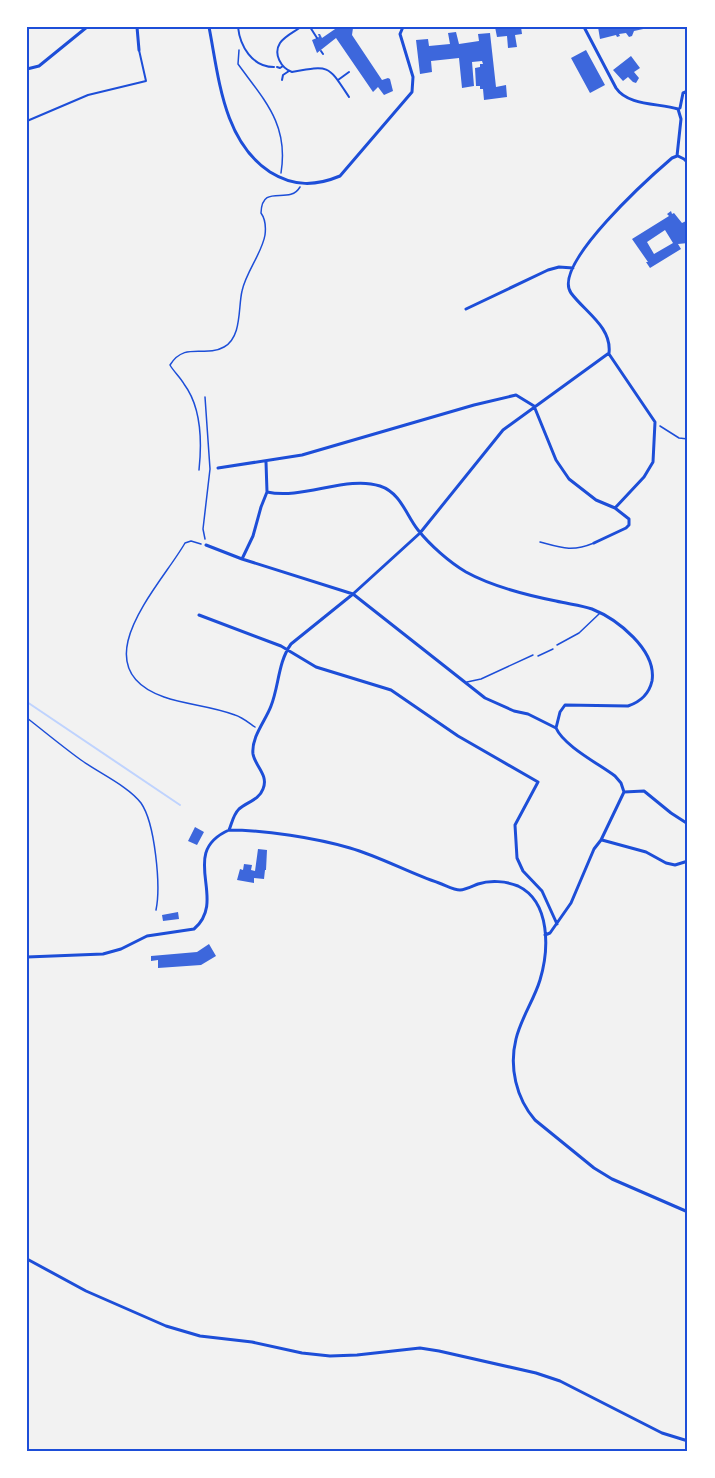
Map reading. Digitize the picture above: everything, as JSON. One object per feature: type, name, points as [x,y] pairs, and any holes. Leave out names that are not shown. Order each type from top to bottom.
[{"type":"street","points":[[27,69],[39,66],[87,27]]},
{"type":"street","points":[[27,121],[88,95],[146,81],[139,50],[137,27]]},
{"type":"street","points":[[209,27],[224,103],[236,133],[253,158],[267,170],[280,178],[302,184],[316,184],[340,176],[412,92],[413,77],[400,34],[403,27]]},
{"type":"street","points":[[238,27],[241,43],[255,61],[274,67],[283,66]]},
{"type":"street","points":[[289,71],[283,66],[277,54],[279,45],[301,27]]},
{"type":"street","points":[[316,27],[311,28],[316,38]]},
{"type":"street","points":[[584,27],[616,88],[622,95],[678,109]]},
{"type":"street","points":[[282,80],[283,75],[289,71],[324,68],[332,72],[349,97]]},
{"type":"street","points":[[338,80],[350,72]]},
{"type":"street","points":[[677,156],[681,118],[678,109],[683,93],[688,91]]},
{"type":"street","points":[[615,508],[644,477],[653,462],[655,422],[609,354],[609,342],[603,330],[568,289],[568,282],[585,248],[631,194],[672,158],[677,156],[688,163]]},
{"type":"street","points":[[466,309],[548,270],[564,266],[573,268]]},
{"type":"street","points":[[27,957],[103,954],[121,949],[147,936],[194,929],[203,919],[207,906],[203,861],[206,850],[217,838],[229,830],[234,815],[240,808],[257,797],[264,788],[263,774],[253,753],[259,730],[271,707],[286,650],[353,594],[420,533],[499,433],[609,354]]},
{"type":"street","points":[[218,468],[266,462],[302,454],[509,395],[519,396],[534,406],[556,460],[569,479],[596,500],[615,508],[629,519],[629,525],[626,528],[594,543]]},
{"type":"street","points":[[242,559],[253,536],[267,492],[266,462]]},
{"type":"street","points":[[267,492],[286,494],[355,484],[379,485],[392,492],[420,533],[463,570],[479,579],[524,594],[591,609],[615,622],[641,645],[647,654],[652,671],[648,692],[636,703],[628,706],[565,705],[560,712],[556,728]]},
{"type":"street","points":[[206,545],[242,559],[353,594],[485,698],[514,711],[528,714],[556,728],[560,736],[569,744],[615,776],[624,792],[601,840],[594,849],[571,903],[550,933],[545,935]]},
{"type":"street","points":[[199,615],[276,644],[323,670],[391,690],[458,736],[537,782],[515,825],[517,858],[523,871],[542,891],[557,924]]},
{"type":"street","points":[[624,792],[644,790],[670,813],[688,824]]},
{"type":"street","points":[[229,830],[278,835],[351,848],[460,890],[493,882],[516,885],[525,890],[543,916],[545,935],[542,970],[516,1040],[513,1063],[514,1077],[527,1111],[594,1168],[621,1183],[688,1212]]},
{"type":"street","points":[[601,840],[646,852],[666,863],[675,865],[688,861]]},
{"type":"street","points":[[27,1259],[86,1291],[166,1326],[200,1336],[252,1342],[302,1353],[330,1356],[420,1348],[439,1351],[536,1373],[560,1382],[662,1433],[688,1441]]},
{"type":"lane","points":[[540,542],[570,549],[580,549],[594,543]]},
{"type":"lane","points":[[557,645],[579,633],[600,613]]},
{"type":"lane","points":[[464,683],[481,679],[533,655]]},
{"type":"path","points":[[241,43],[238,64],[266,102],[278,126],[284,151],[280,178]]},
{"type":"path","points":[[199,470],[201,441],[196,411],[185,385],[170,365],[180,355],[192,350],[211,351],[225,347],[230,341],[237,326],[244,282],[265,236],[265,219],[261,213],[265,199],[270,195],[289,195],[297,192],[302,184]]},
{"type":"path","points":[[204,537],[210,469],[205,397]]},
{"type":"path","points":[[655,422],[675,436],[688,439]]},
{"type":"path","points":[[206,545],[191,541],[185,543],[151,593],[127,640],[128,666],[135,677],[148,689],[162,696],[237,715],[259,730]]},
{"type":"path","points":[[533,655],[536,657],[557,645]]},
{"type":"path","points":[[27,718],[82,761],[140,801],[146,812],[157,865],[156,910]]},
{"type":"building","points":[[338,27],[353,28],[352,35],[382,80],[390,79],[393,91],[384,95],[378,87],[373,92],[336,38],[317,53],[312,40],[319,37],[318,34],[322,38]]},
{"type":"building","points":[[495,27],[521,27],[522,34],[515,35],[517,47],[508,48],[507,36],[497,37]]},
{"type":"building","points":[[598,27],[648,28],[634,31],[629,37],[626,33],[619,34],[620,36],[617,37],[616,35],[600,39]]},
{"type":"building","points":[[456,32],[459,44],[479,41],[478,34],[490,33],[496,87],[506,85],[507,97],[484,100],[483,89],[476,86],[475,68],[483,64],[482,61],[472,62],[474,86],[462,88],[459,58],[431,61],[432,72],[420,74],[416,40],[428,39],[429,46],[450,44],[448,33]]},
{"type":"building","points":[[586,50],[605,85],[590,93],[571,58]]},
{"type":"building","points":[[631,56],[640,68],[634,72],[639,78],[636,83],[628,77],[623,81],[613,70]]},
{"type":"building","points":[[671,211],[682,223],[686,221],[688,243],[678,244],[681,249],[650,268],[632,239],[669,216],[667,214]],"holes":[[[665,230],[673,243],[654,254],[647,242]]]},
{"type":"building","points":[[195,827],[204,832],[197,845],[188,841]]},
{"type":"building","points":[[258,849],[267,850],[264,879],[254,878],[254,883],[237,880],[244,864],[252,865],[251,870],[255,871]]},
{"type":"building","points":[[178,912],[179,919],[163,921],[162,915]]},
{"type":"building","points":[[209,944],[216,956],[201,965],[158,968],[158,960],[151,961],[151,956],[197,952]]},
{"type":"waterway","points":[[27,702],[180,805]]}]
